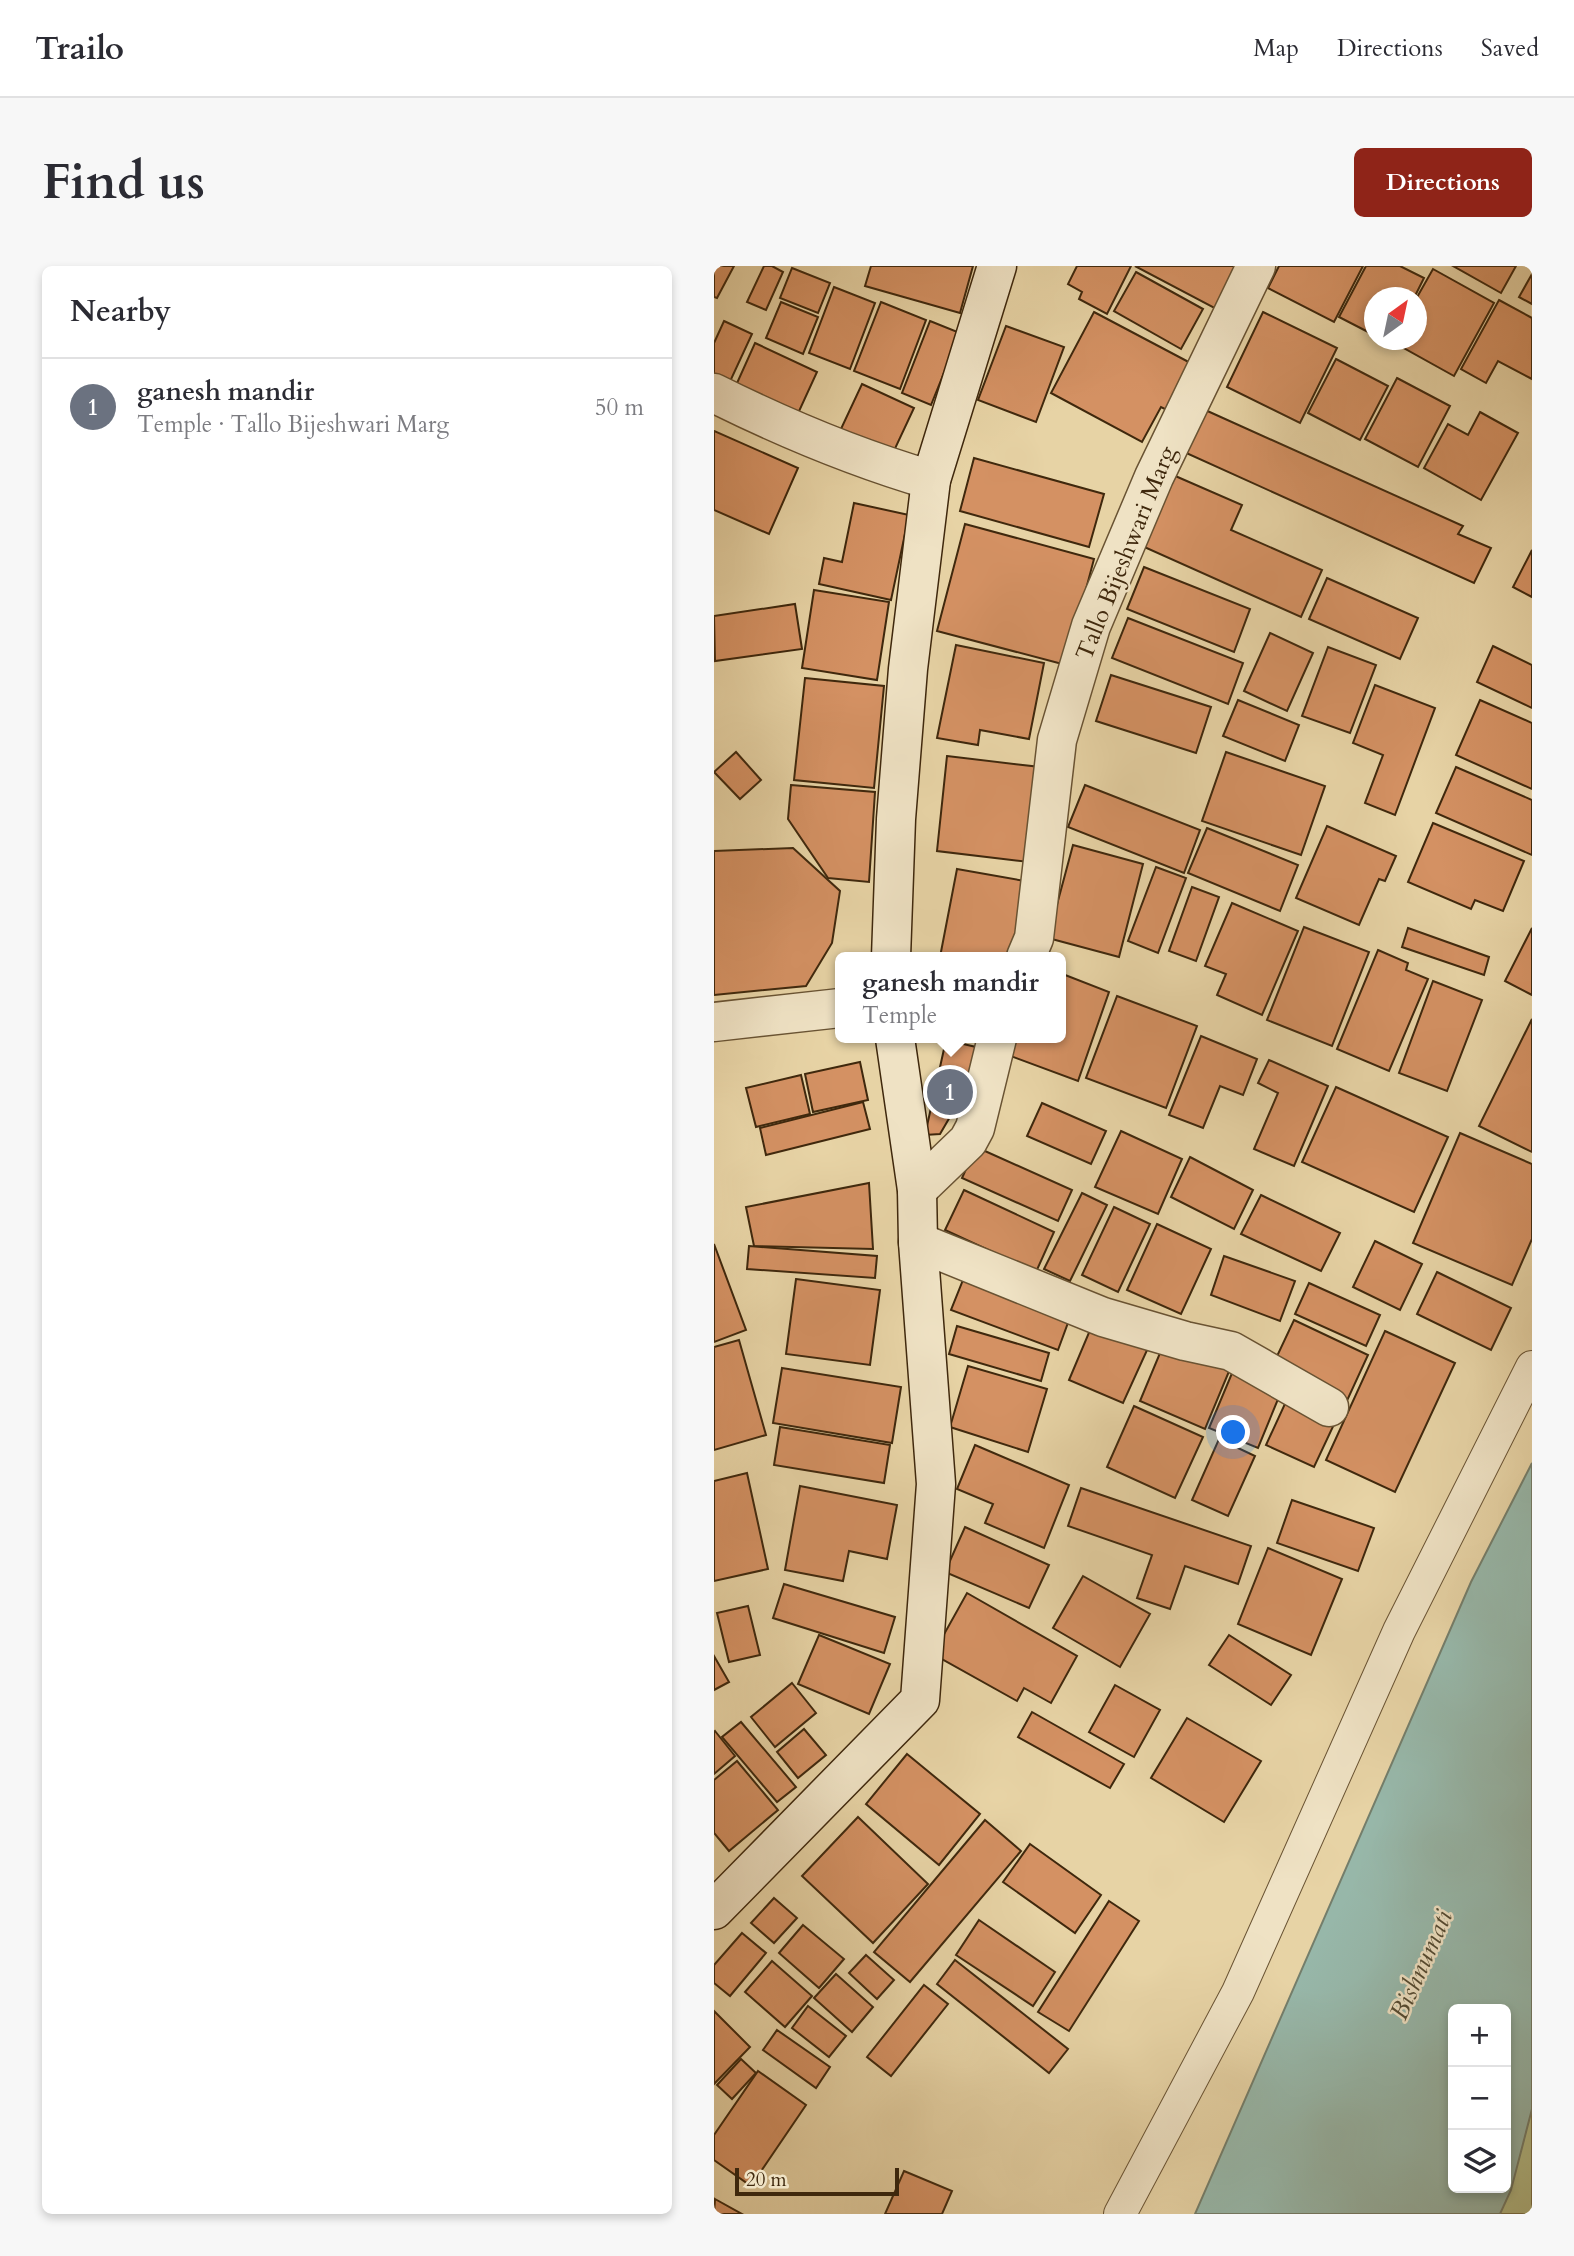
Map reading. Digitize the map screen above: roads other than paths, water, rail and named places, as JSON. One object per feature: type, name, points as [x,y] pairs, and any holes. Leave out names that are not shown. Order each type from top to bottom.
[{"type":"street","points":[[891,952],[896,819],[906,696],[931,480],[997,266]]},
{"type":"street","name":"Tallo Bijeshwari Marg","points":[[1030,947],[1057,740],[1091,626],[1154,477],[1256,266]]},
{"type":"street","points":[[714,393],[762,417],[873,462],[931,480]]},
{"type":"street","points":[[714,1022],[835,1009]]},
{"type":"street","points":[[714,1910],[920,1700],[936,1484],[918,1242],[917,1189],[896,1043]]},
{"type":"street","points":[[917,1189],[968,1141],[975,1128],[996,1043]]},
{"type":"street","points":[[918,1242],[1103,1317],[1185,1341],[1231,1351],[1329,1407]]},
{"type":"lane","points":[[1120,2214],[1238,1992],[1399,1631],[1532,1367]]},
{"type":"water","name":"Bishnumati","points":[[1532,1463],[1532,2109],[1511,2190],[1511,2004],[1448,2004],[1448,2193],[1510,2193],[1500,2214],[1195,2214],[1471,1582]]},
{"type":"place","name":"ganesh mandir","points":[[950,1092]]}]
